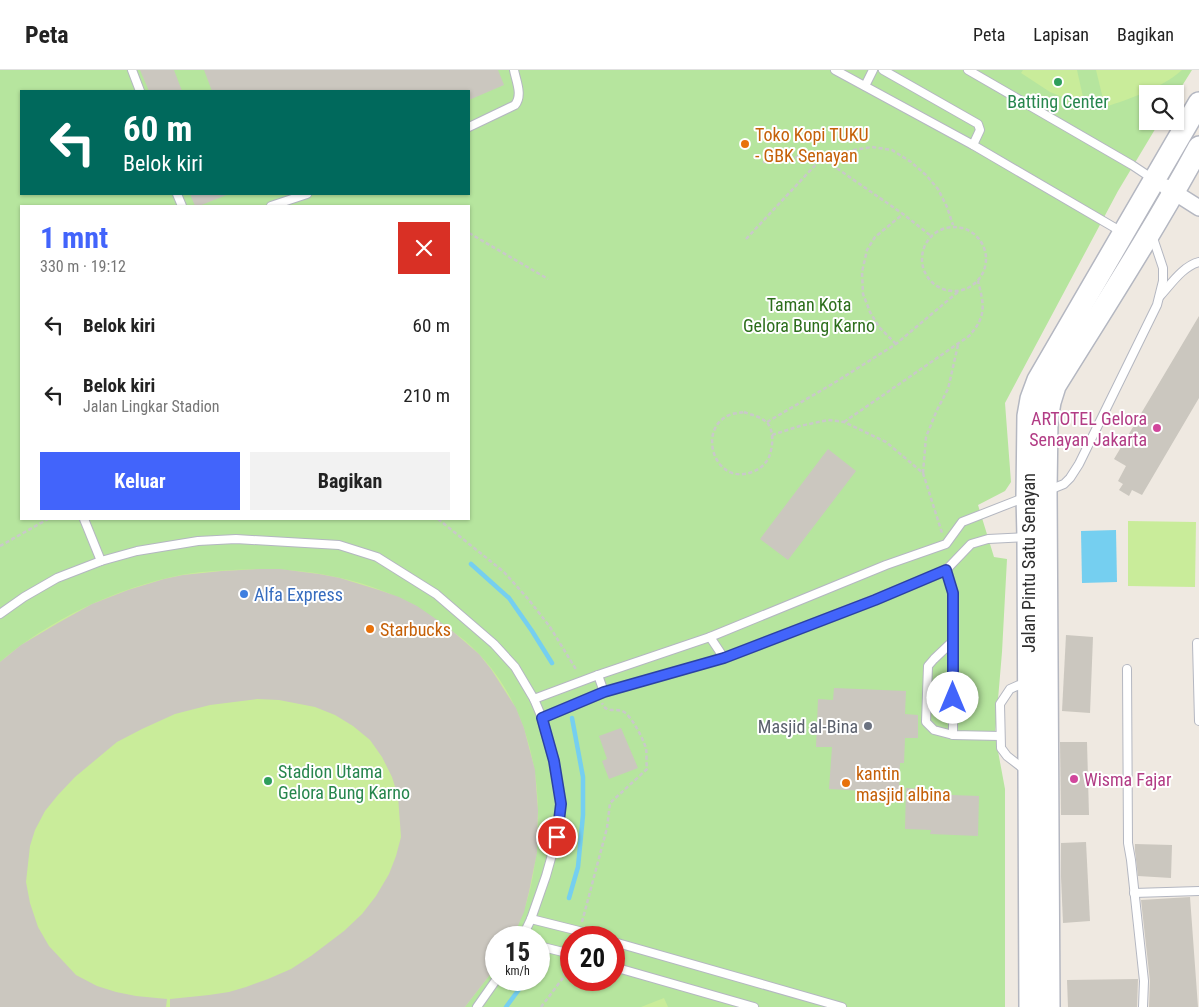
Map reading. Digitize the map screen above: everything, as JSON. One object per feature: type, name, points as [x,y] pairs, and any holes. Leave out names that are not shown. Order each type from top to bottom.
[{"type":"main road","name":"Jalan Pintu Satu Senayan","points":[[1049,1007],[1037,494],[1028,416],[1031,399],[1038,380],[1199,103]]},
{"type":"main road","name":"Jalan Pintu Satu Senayan","points":[[1037,494],[1047,420],[1055,386],[1151,232],[1199,147]]},
{"type":"main road","name":"Jalan Pintu Satu Senayan","points":[[1030,1007],[1028,681],[1037,537]]},
{"type":"street","points":[[1155,180],[1199,208]]},
{"type":"lane","points":[[132,70],[140,90]]},
{"type":"lane","points":[[470,126],[515,105],[519,100],[514,70]]},
{"type":"lane","points":[[835,70],[973,145],[1124,233]]},
{"type":"lane","points":[[865,86],[873,70]]},
{"type":"lane","points":[[884,70],[978,124],[980,130],[973,145]]},
{"type":"lane","points":[[968,70],[1124,160],[1155,180]]},
{"type":"lane","points":[[274,205],[305,195]]},
{"type":"lane","points":[[534,699],[710,637],[886,565],[946,544],[962,522],[1064,484],[1079,464],[1157,305],[1163,281],[1163,268],[1151,232]]},
{"type":"lane","points":[[1158,298],[1183,271],[1199,262]]},
{"type":"lane","points":[[84,520],[101,561]]},
{"type":"lane","points":[[542,718],[604,692],[724,658],[875,600],[946,570],[971,544],[988,539],[1037,537]]},
{"type":"lane","points":[[0,614],[24,596],[57,578],[101,561],[137,551],[198,541],[236,539],[339,545],[377,558],[436,594],[494,644],[515,667],[534,699],[542,718],[554,761],[561,804],[557,837],[546,876],[528,926]]},
{"type":"lane","points":[[946,570],[953,593],[953,735]]},
{"type":"lane","points":[[710,637],[724,658]]},
{"type":"lane","points":[[953,641],[928,666],[926,722],[934,730],[953,735],[1000,736]]},
{"type":"lane","points":[[1197,643],[1199,721]]},
{"type":"lane","points":[[1127,669],[1128,843],[1144,981],[1143,1007]]},
{"type":"lane","points":[[598,675],[604,692]]},
{"type":"lane","points":[[1028,681],[1010,689],[1000,704],[1000,736],[1001,748],[1007,756],[1029,772]]},
{"type":"lane","points":[[1134,893],[1199,891]]},
{"type":"lane","points":[[531,919],[560,926]]},
{"type":"lane","points":[[625,945],[842,1007]]},
{"type":"lane","points":[[625,970],[754,1007]]},
{"type":"lane","points":[[477,1007],[488,991]]},
{"type":"path","points":[[746,239],[822,158],[872,147],[892,150],[912,162],[926,175],[938,189],[947,207],[953,226]]},
{"type":"path","points":[[763,162],[810,155],[822,158],[903,214],[930,236]]},
{"type":"path","points":[[896,344],[879,327],[870,312],[863,294],[862,272],[867,250],[875,237],[903,214]]},
{"type":"path","points":[[767,422],[896,344],[959,291],[978,281],[986,264],[985,252],[980,240],[964,227],[953,226],[942,228],[930,236],[922,253],[922,266],[927,278],[936,286],[948,291],[959,291]]},
{"type":"path","points":[[470,234],[548,279]]},
{"type":"path","points":[[844,422],[968,336],[977,327],[981,317],[983,302],[978,281]]},
{"type":"path","points":[[946,544],[923,473],[926,437],[948,389],[958,343]]},
{"type":"path","points":[[744,412],[767,422],[772,435],[773,448],[768,460],[759,469],[747,474],[734,473],[723,467],[715,457],[712,445],[714,432],[720,421],[731,414],[744,412]]},
{"type":"path","points":[[772,435],[828,420],[844,422],[886,442],[923,473]]},
{"type":"path","points":[[0,546],[46,520]]},
{"type":"path","points":[[541,1007],[560,982]]},
{"type":"green space","name":"Taman Kota Gelora Bung Karno","points":[[0,70],[1192,70],[1183,85],[1139,85],[1139,130],[1155,130],[1118,191],[1005,403],[1011,482],[1005,491],[978,505],[994,557],[1007,559],[995,735],[1005,789],[1005,1007],[0,1007]]},
{"type":"green space","name":"Batting Center","points":[[1023,70],[1077,70],[1085,106],[1050,92],[1021,73]]},
{"type":"green space","points":[[1096,70],[1182,70],[1160,85],[1139,85],[1139,95],[1105,107]]},
{"type":"green space","points":[[1128,521],[1196,522],[1195,587],[1128,586]]},
{"type":"green space","name":"Stadion Utama Gelora Bung Karno","points":[[278,569],[313,573],[348,580],[381,590],[401,599],[466,642],[493,671],[506,690],[525,732],[536,778],[538,824],[536,853],[532,882],[518,926],[485,926],[485,981],[465,1007],[0,1007],[0,662],[40,632],[85,607],[109,597],[157,580],[191,573],[221,570]]},
{"type":"green space","points":[[664,998],[668,1007],[641,1007]]},
{"type":"water","points":[[1116,530],[1117,582],[1082,583],[1081,531]]},
{"type":"building","points":[[140,70],[174,70],[182,90],[149,90]]},
{"type":"building","points":[[204,70],[498,70],[504,85],[470,100],[470,90],[212,90]]},
{"type":"building","points":[[190,195],[226,195],[202,205],[195,205]]},
{"type":"building","name":"ARTOTEL Gelora Senayan Jakarta","points":[[1199,316],[1199,398],[1142,495],[1132,490],[1129,496],[1119,490],[1123,484],[1118,481],[1126,466],[1114,459]]},
{"type":"building","points":[[828,449],[856,471],[788,560],[760,539]]},
{"type":"building","points":[[280,569],[319,574],[340,578],[399,597],[417,606],[449,628],[479,654],[516,708],[524,728],[535,770],[538,810],[537,853],[524,912],[518,926],[485,926],[485,981],[465,1007],[170,1007],[170,999],[229,992],[246,987],[291,969],[311,956],[344,931],[362,914],[376,896],[389,874],[396,856],[401,837],[398,796],[392,777],[382,757],[370,740],[353,726],[335,715],[315,707],[279,700],[257,699],[210,705],[175,714],[117,742],[75,777],[58,795],[45,811],[35,830],[30,846],[26,882],[30,903],[38,927],[49,946],[76,975],[97,986],[136,996],[167,999],[166,1007],[0,1007],[0,662],[21,645],[92,604],[164,579],[222,571]]},
{"type":"building","points":[[1066,635],[1093,637],[1090,713],[1062,711]]},
{"type":"building","name":"Masjid al-Bina","points":[[834,688],[906,691],[905,714],[918,715],[918,738],[905,738],[904,763],[900,763],[899,793],[829,789],[832,747],[816,747],[818,699],[833,700]]},
{"type":"building","points":[[621,728],[638,768],[609,779],[602,761],[607,759],[599,736]]},
{"type":"building","name":"Wisma Fajar","points":[[1060,742],[1087,742],[1089,815],[1061,815]]},
{"type":"building","points":[[906,788],[925,789],[925,794],[979,796],[978,836],[930,834],[931,830],[905,829]]},
{"type":"building","points":[[1086,842],[1090,921],[1063,923],[1061,843]]},
{"type":"building","points":[[1135,844],[1172,845],[1171,878],[1138,876]]},
{"type":"building","points":[[1190,897],[1198,1007],[1149,1007],[1150,981],[1141,900]]},
{"type":"building","points":[[1138,979],[1137,1007],[1068,1007],[1067,980]]},
{"type":"waterway","points":[[471,564],[509,598],[552,663]]},
{"type":"waterway","points":[[569,898],[578,867],[583,815],[583,777],[572,718]]},
{"type":"waterway","points":[[506,1007],[518,991]]},
{"type":"place","name":"Batting Center","points":[[1058,82]]},
{"type":"place","name":"Toko Kopi TUKU - GBK Senayan","points":[[745,144]]},
{"type":"place","name":"ARTOTEL Gelora Senayan Jakarta","points":[[1157,428]]},
{"type":"place","name":"Alfa Express","points":[[244,594]]},
{"type":"place","name":"Starbucks","points":[[370,629]]},
{"type":"place","name":"Masjid al-Bina","points":[[868,726]]},
{"type":"place","name":"Wisma Fajar","points":[[1074,779]]},
{"type":"place","name":"Stadion Utama Gelora Bung Karno","points":[[268,781]]},
{"type":"place","name":"kantin masjid albina","points":[[846,783]]},
{"type":"route","points":[[557,837],[561,804],[554,761],[542,718],[604,692],[724,658],[875,600],[946,570],[953,593],[953,698]]}]
